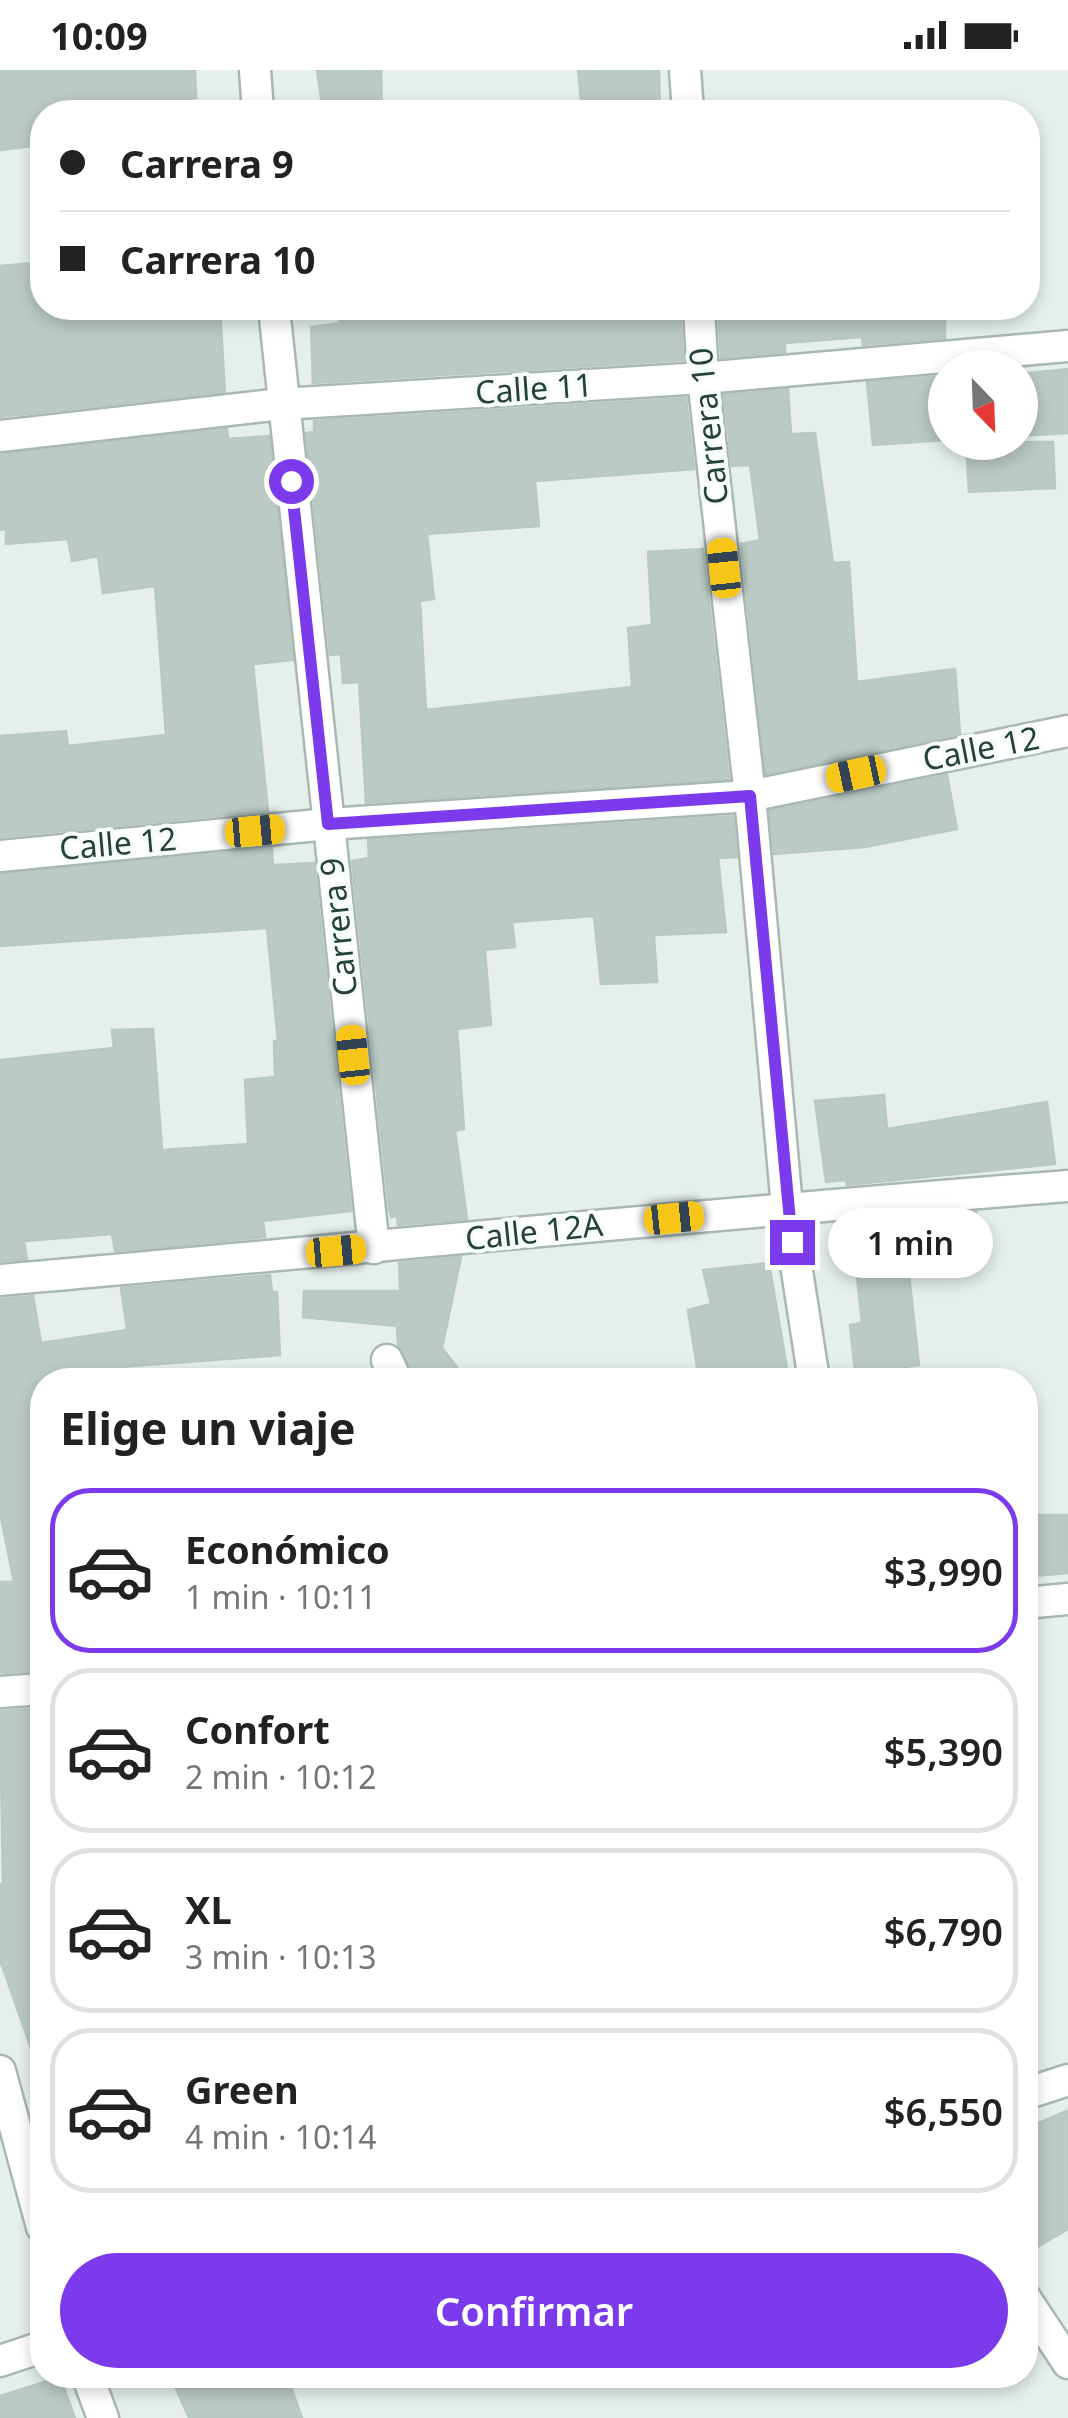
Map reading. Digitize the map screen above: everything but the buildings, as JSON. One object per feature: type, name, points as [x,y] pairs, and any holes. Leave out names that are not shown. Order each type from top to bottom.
[{"type":"street","points":[[255,70],[257,100]]},
{"type":"street","points":[[686,70],[687,100]]},
{"type":"street","name":"Carrera 9","points":[[275,320],[374,1248]]},
{"type":"street","name":"Carrera 10","points":[[700,320],[750,796],[787,1207],[812,1368]]},
{"type":"street","name":"Calle 11","points":[[0,436],[282,404],[703,378],[1068,346]]},
{"type":"street","name":"Calle 12","points":[[0,856],[328,824],[750,796],[1068,731]]},
{"type":"street","name":"Calle 12A","points":[[0,1280],[787,1207],[1068,1186]]},
{"type":"street","points":[[1038,1602],[1068,1599]]},
{"type":"street","points":[[0,1692],[30,1690]]},
{"type":"street","points":[[0,2072],[30,2183]]},
{"type":"street","points":[[1038,2090],[1068,2080]]},
{"type":"street","points":[[1038,2318],[1068,2363]]},
{"type":"street","points":[[0,2360],[30,2351]]},
{"type":"street","points":[[92,2388],[103,2418]]},
{"type":"route","points":[[291,481],[328,824],[750,796],[792,1242]]}]
